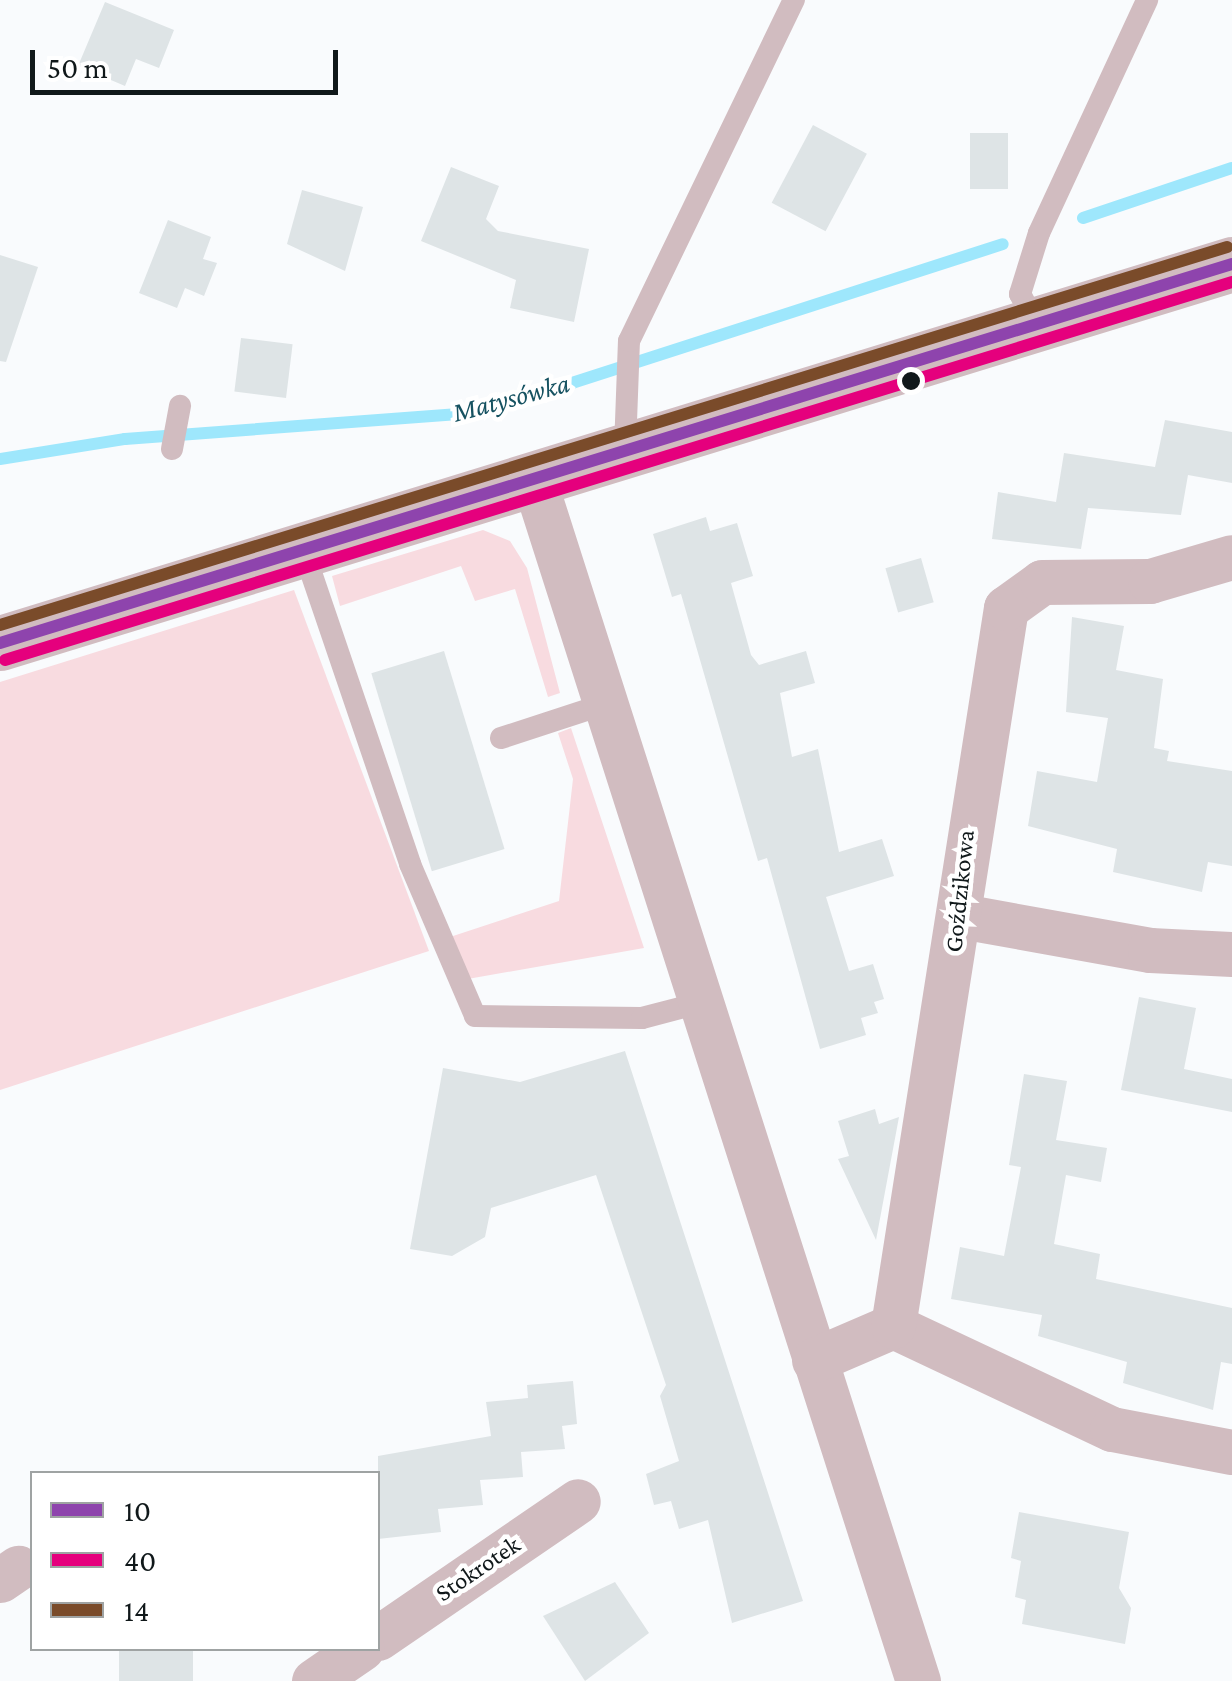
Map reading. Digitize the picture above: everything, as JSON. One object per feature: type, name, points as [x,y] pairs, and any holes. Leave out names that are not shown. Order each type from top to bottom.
[{"type":"street","points":[[0,642],[1232,264]]},
{"type":"street","points":[[534,480],[918,1681]]},
{"type":"street","name":"Goździkowa","points":[[893,1326],[961,916],[959,862],[1006,608],[1042,582],[1150,581],[1232,557]]},
{"type":"street","points":[[961,916],[1150,950],[1232,954]]},
{"type":"street","points":[[814,1360],[893,1326],[1112,1428],[1232,1452]]},
{"type":"street","name":"Stokrotek","points":[[380,1637],[578,1501]]},
{"type":"street","points":[[314,1681],[358,1651]]},
{"type":"lane","points":[[625,451],[629,341],[794,0]]},
{"type":"lane","points":[[1036,324],[1020,294],[1039,233],[1146,0]]},
{"type":"lane","points":[[172,449],[180,406]]},
{"type":"lane","points":[[303,550],[404,846],[476,1016],[642,1018],[700,1002]]},
{"type":"lane","points":[[501,738],[605,704]]},
{"type":"shaded area","points":[[483,530],[510,541],[527,568],[560,693],[548,697],[515,589],[475,601],[461,566],[340,606],[332,576]]},
{"type":"shaded area","points":[[294,590],[429,951],[0,1090],[0,682]]},
{"type":"shaded area","points":[[571,728],[644,948],[462,980],[447,938],[559,901],[573,779],[558,733]]},
{"type":"building","points":[[105,2],[174,30],[159,68],[136,59],[125,86],[78,66]]},
{"type":"building","points":[[813,125],[867,154],[826,231],[772,203]]},
{"type":"building","points":[[970,133],[1008,133],[1008,189],[970,189]]},
{"type":"building","points":[[451,167],[499,186],[486,219],[498,231],[589,249],[574,322],[510,308],[516,280],[421,241]]},
{"type":"building","points":[[302,190],[363,207],[345,271],[287,244]]},
{"type":"building","points":[[168,220],[211,237],[203,259],[217,263],[204,296],[185,288],[177,308],[139,293]]},
{"type":"building","points":[[0,255],[38,267],[6,362],[0,361]]},
{"type":"building","points":[[241,338],[293,344],[286,398],[234,392]]},
{"type":"building","points":[[1165,420],[1232,432],[1232,483],[1188,475],[1181,515],[1088,508],[1081,549],[992,539],[998,492],[1056,502],[1064,453],[1155,467]]},
{"type":"building","points":[[706,517],[710,531],[737,523],[753,576],[731,583],[751,655],[759,665],[806,651],[815,683],[780,693],[792,757],[818,749],[839,852],[882,839],[894,876],[826,897],[849,971],[873,964],[884,999],[874,1002],[878,1013],[861,1018],[866,1035],[820,1049],[767,858],[758,861],[681,594],[672,597],[653,534]]},
{"type":"building","points":[[921,558],[934,602],[898,612],[885,568]]},
{"type":"building","points":[[1072,617],[1124,626],[1116,670],[1163,679],[1154,748],[1169,751],[1167,761],[1232,771],[1232,866],[1208,862],[1202,892],[1113,872],[1117,849],[1028,826],[1037,771],[1097,782],[1108,718],[1066,712]]},
{"type":"building","points":[[444,651],[505,849],[432,871],[371,673]]},
{"type":"building","points":[[1139,997],[1196,1008],[1184,1069],[1232,1079],[1232,1112],[1121,1090]]},
{"type":"building","points":[[625,1051],[803,1601],[732,1623],[708,1520],[679,1529],[671,1501],[654,1505],[646,1474],[679,1461],[660,1396],[666,1385],[596,1175],[491,1208],[485,1237],[452,1256],[410,1249],[443,1068],[520,1082]]},
{"type":"building","points":[[1024,1074],[1067,1081],[1056,1140],[1107,1148],[1101,1182],[1066,1175],[1054,1244],[1100,1254],[1096,1279],[1232,1308],[1232,1364],[1221,1362],[1213,1410],[1123,1383],[1127,1362],[1038,1336],[1042,1315],[951,1299],[960,1247],[1004,1256],[1021,1167],[1009,1165]]},
{"type":"building","points":[[875,1109],[879,1124],[899,1117],[876,1240],[838,1159],[849,1156],[838,1121]]},
{"type":"building","points":[[573,1381],[577,1424],[562,1426],[565,1449],[521,1452],[523,1477],[480,1480],[483,1505],[438,1509],[441,1532],[380,1539],[378,1456],[491,1436],[486,1402],[528,1398],[527,1385]]},
{"type":"building","points":[[1019,1512],[1129,1532],[1119,1588],[1131,1608],[1125,1644],[1022,1624],[1026,1600],[1015,1597],[1021,1561],[1011,1558]]},
{"type":"building","points":[[615,1582],[649,1633],[585,1681],[543,1616]]},
{"type":"building","points":[[119,1651],[193,1651],[193,1681],[119,1681]]},
{"type":"waterway","name":"Matysówka","points":[[1083,218],[1232,168]]},
{"type":"waterway","name":"Matysówka","points":[[0,459],[125,439],[482,412],[1003,244]]},
{"type":"transit line","name":"14","points":[[0,625],[1227,247]]},
{"type":"transit line","name":"10","points":[[0,643],[1232,264]]},
{"type":"transit line","name":"40","points":[[5,660],[1232,282]]}]
